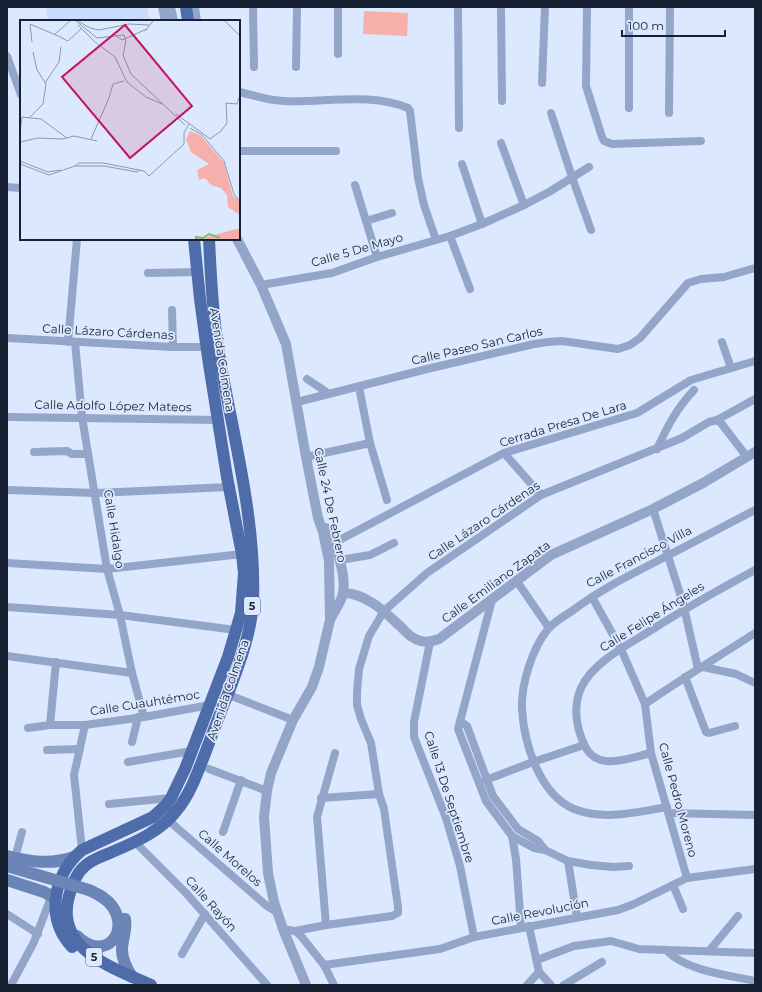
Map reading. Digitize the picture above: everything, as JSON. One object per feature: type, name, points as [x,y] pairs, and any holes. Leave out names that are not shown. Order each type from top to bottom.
[{"type":"main road","points":[[178,7],[180,20]]},
{"type":"main road","points":[[186,7],[188,20]]},
{"type":"main road","name":"5","points":[[194,240],[200,299],[219,420]]},
{"type":"main road","name":"Avenida Colmena","points":[[132,981],[88,953],[74,938],[67,923],[67,903],[73,882],[84,866],[97,858],[135,842],[153,832],[168,820],[178,808],[194,783],[241,660],[249,630],[252,604],[251,541],[242,478],[211,298],[209,240]]},
{"type":"main road","name":"Avenida Colmena","points":[[151,985],[132,981],[96,968],[84,960],[70,945],[58,926],[53,897],[61,878],[78,854],[152,817],[165,806],[171,798],[185,769],[228,657],[243,602],[244,573],[219,420]]},
{"type":"main road","points":[[10,860],[52,863],[62,861],[78,854]]},
{"type":"main road","points":[[10,860],[89,890],[112,896],[120,904],[124,913],[126,926],[122,950],[125,965],[132,981]]},
{"type":"main road","points":[[27,887],[36,883],[40,875],[40,872],[31,862]]},
{"type":"main road","points":[[7,880],[53,897]]},
{"type":"main road","points":[[67,923],[83,942],[90,945],[102,947],[110,943],[114,938],[118,930],[119,923],[117,915],[106,900],[89,890]]},
{"type":"street","points":[[163,7],[166,20]]},
{"type":"street","points":[[170,7],[173,20]]},
{"type":"street","points":[[194,7],[196,20]]},
{"type":"street","points":[[253,7],[254,67]]},
{"type":"street","points":[[296,67],[297,7]]},
{"type":"street","points":[[338,7],[338,54]]},
{"type":"street","points":[[458,7],[458,128]]},
{"type":"street","points":[[501,7],[502,101]]},
{"type":"street","points":[[542,83],[545,7]]},
{"type":"street","points":[[587,7],[586,86],[604,141],[612,144],[701,141]]},
{"type":"street","points":[[629,7],[629,108]]},
{"type":"street","points":[[669,113],[670,7]]},
{"type":"street","points":[[7,56],[20,92]]},
{"type":"street","points":[[240,92],[283,101],[350,99],[391,102],[408,108],[410,111],[418,178],[424,205],[436,240]]},
{"type":"street","points":[[551,113],[591,230]]},
{"type":"street","points":[[501,143],[524,206]]},
{"type":"street","points":[[240,151],[336,151]]},
{"type":"street","points":[[462,164],[482,224]]},
{"type":"street","name":"Calle 5 De Mayo","points":[[261,285],[332,273],[377,257],[450,236],[524,206],[589,167]]},
{"type":"street","points":[[355,185],[377,257]]},
{"type":"street","points":[[7,187],[20,188]]},
{"type":"street","points":[[366,221],[392,213]]},
{"type":"street","points":[[450,236],[470,289]]},
{"type":"street","name":"Calle Hidalgo","points":[[77,240],[71,342],[107,569],[120,615],[141,717],[132,742]]},
{"type":"street","name":"Calle 24 De Febrero","points":[[238,240],[261,285],[286,344],[318,518],[327,546],[329,561],[330,620],[316,679],[293,720],[271,772],[264,817],[266,852],[271,890],[283,929],[306,985]]},
{"type":"street","name":"Calle Paseo San Carlos","points":[[297,402],[431,368],[548,342],[571,342],[608,348],[625,348],[640,338],[688,283],[701,279],[724,277],[755,268]]},
{"type":"street","points":[[148,273],[198,272]]},
{"type":"street","points":[[172,310],[173,347]]},
{"type":"street","name":"Calle Lázaro Cárdenas","points":[[7,338],[173,347],[207,347]]},
{"type":"street","points":[[722,342],[731,368]]},
{"type":"street","name":"Cerrada Presa De Lara","points":[[334,544],[504,453],[637,413],[691,380],[755,361]]},
{"type":"street","points":[[307,379],[328,393]]},
{"type":"street","points":[[359,387],[370,442],[388,500]]},
{"type":"street","points":[[657,449],[670,421],[686,398],[694,390]]},
{"type":"street","points":[[751,455],[722,423],[717,420],[755,399]]},
{"type":"street","name":"Calle Adolfo López Mateos","points":[[7,416],[219,420]]},
{"type":"street","name":"Calle Lázaro Cárdenas","points":[[384,611],[427,573],[541,495],[657,449],[682,438],[709,422],[717,420]]},
{"type":"street","points":[[306,457],[370,442]]},
{"type":"street","points":[[34,452],[67,451],[72,454],[88,454]]},
{"type":"street","points":[[504,453],[541,495]]},
{"type":"street","name":"Calle Emiliano Zapata","points":[[430,642],[439,639],[448,633],[552,554],[653,509],[703,483],[751,455]]},
{"type":"street","points":[[7,490],[96,493],[229,486]]},
{"type":"street","points":[[653,509],[701,668]]},
{"type":"street","name":"Calle Francisco Villa","points":[[755,510],[668,556],[637,570],[592,596],[549,628],[538,645],[530,663],[522,708],[533,762],[552,793],[573,809],[598,815],[619,815],[668,810],[755,815]]},
{"type":"street","points":[[318,518],[334,544],[340,560],[342,576],[343,593],[340,602],[330,620]]},
{"type":"street","points":[[340,560],[370,555],[394,543]]},
{"type":"street","points":[[7,563],[107,569],[242,554]]},
{"type":"street","name":"Calle Felipe Ángeles","points":[[651,753],[608,762],[596,759],[590,755],[584,745],[577,725],[577,700],[581,688],[594,670],[621,649],[684,609],[755,570]]},
{"type":"street","points":[[516,580],[549,628]]},
{"type":"street","points":[[343,593],[352,593],[365,598],[384,611],[413,638],[430,642]]},
{"type":"street","name":"Calle Pedro Moreno","points":[[592,596],[621,649],[644,704],[651,753],[687,878]]},
{"type":"street","points":[[492,600],[458,729],[486,801],[512,836],[534,848],[545,850],[568,861],[613,867],[629,866]]},
{"type":"street","points":[[7,608],[120,615],[236,630]]},
{"type":"street","points":[[283,929],[295,931],[326,924],[392,916],[398,913],[384,809],[379,794],[371,743],[361,719],[357,692],[358,669],[369,636],[384,611]]},
{"type":"street","points":[[644,704],[755,633]]},
{"type":"street","name":"Calle 13 De Septiembre","points":[[430,642],[414,722],[414,737],[446,818],[460,866],[474,937]]},
{"type":"street","points":[[7,656],[132,673]]},
{"type":"street","points":[[50,725],[56,662]]},
{"type":"street","points":[[701,668],[736,674],[755,683]]},
{"type":"street","points":[[684,677],[706,732],[709,733],[735,726]]},
{"type":"street","points":[[234,697],[293,720]]},
{"type":"street","name":"Calle Cuauhtémoc","points":[[28,728],[50,725],[85,725],[210,705]]},
{"type":"street","points":[[460,721],[467,726],[493,796],[514,825],[522,832],[538,841],[545,850]]},
{"type":"street","name":"Calle Cuauhtémoc","points":[[78,854],[74,775],[85,725]]},
{"type":"street","points":[[486,780],[584,745]]},
{"type":"street","points":[[47,750],[80,749]]},
{"type":"street","points":[[128,762],[191,751]]},
{"type":"street","points":[[326,924],[317,817],[321,798],[335,753]]},
{"type":"street","points":[[208,769],[241,780],[267,791]]},
{"type":"street","points":[[223,832],[241,780]]},
{"type":"street","points":[[321,798],[379,794]]},
{"type":"street","points":[[109,804],[171,798]]},
{"type":"street","name":"Calle Morelos","points":[[168,820],[267,906],[277,912]]},
{"type":"street","points":[[10,860],[22,832]]},
{"type":"street","points":[[512,836],[525,926],[537,960],[539,972],[551,985]]},
{"type":"street","name":"Calle Rayón","points":[[135,842],[186,893],[267,985]]},
{"type":"street","points":[[568,861],[577,917]]},
{"type":"street","name":"Calle Revolución","points":[[324,965],[440,949],[474,937],[525,926],[618,910],[673,886],[687,878],[755,869]]},
{"type":"street","points":[[673,886],[683,909]]},
{"type":"street","points":[[11,985],[38,934],[53,897]]},
{"type":"street","points":[[7,914],[38,934]]},
{"type":"street","points":[[182,954],[205,914]]},
{"type":"street","points":[[709,951],[738,916]]},
{"type":"street","points":[[295,931],[301,936],[324,965],[334,985]]},
{"type":"street","points":[[537,960],[574,946],[611,941],[639,949],[754,952]]},
{"type":"street","points":[[666,950],[672,956],[692,967],[755,981]]},
{"type":"street","points":[[564,985],[602,962]]},
{"type":"street","points":[[527,985],[539,972]]},
{"type":"shaded area","points":[[46,7],[147,7],[150,20],[48,20]]},
{"type":"shaded area","points":[[364,11],[408,13],[407,36],[363,34]]}]
